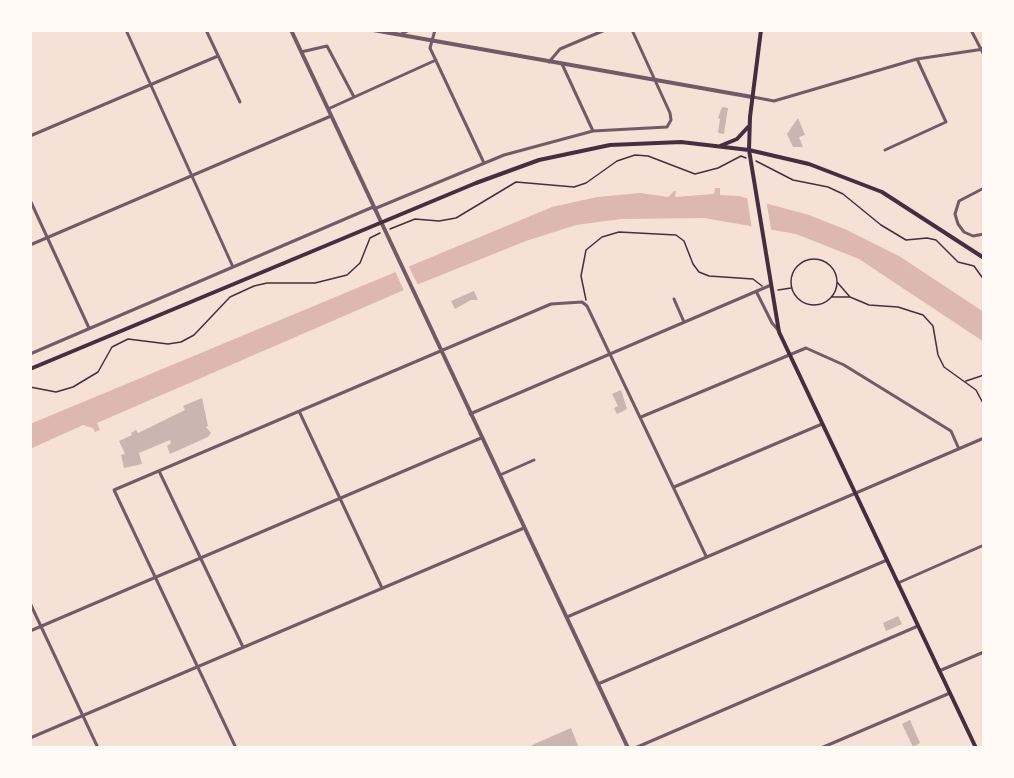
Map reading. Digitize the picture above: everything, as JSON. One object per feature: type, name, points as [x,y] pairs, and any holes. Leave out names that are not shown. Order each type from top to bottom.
[{"type":"main road","points":[[761,30],[749,126],[749,150],[780,332],[976,748]]},
{"type":"main road","points":[[718,146],[736,140],[749,126]]},
{"type":"main road","points":[[30,369],[380,223],[539,160],[586,148],[656,141],[749,150],[809,164],[870,186],[899,202],[984,258]]},
{"type":"street","points":[[126,30],[233,267]]},
{"type":"street","points":[[206,30],[240,102]]},
{"type":"street","points":[[291,30],[628,748]]},
{"type":"street","points":[[373,30],[774,101],[917,59],[982,49]]},
{"type":"street","points":[[399,35],[410,30]]},
{"type":"street","points":[[435,30],[430,48],[484,163]]},
{"type":"street","points":[[549,62],[561,49],[605,30]]},
{"type":"street","points":[[30,354],[484,163],[593,131],[667,127],[671,120],[632,30]]},
{"type":"street","points":[[971,30],[984,55]]},
{"type":"street","points":[[302,52],[327,46],[354,97]]},
{"type":"street","points":[[30,136],[218,56]]},
{"type":"street","points":[[885,150],[946,122],[917,59]]},
{"type":"street","points":[[328,109],[436,60]]},
{"type":"street","points":[[562,64],[593,131]]},
{"type":"street","points":[[30,244],[331,116]]},
{"type":"street","points":[[984,188],[959,201],[956,214],[958,224],[964,232],[973,236],[984,234]]},
{"type":"street","points":[[30,200],[89,328]]},
{"type":"street","points":[[470,414],[771,285]]},
{"type":"street","points":[[756,291],[772,323],[780,332]]},
{"type":"street","points":[[674,299],[684,322]]},
{"type":"street","points":[[236,748],[114,490],[551,304],[586,304],[706,556]]},
{"type":"street","points":[[641,417],[806,348],[844,364],[951,431],[959,449]]},
{"type":"street","points":[[299,411],[382,588]]},
{"type":"street","points":[[674,487],[822,424]]},
{"type":"street","points":[[30,631],[482,438]]},
{"type":"street","points":[[566,617],[984,438]]},
{"type":"street","points":[[499,475],[534,460]]},
{"type":"street","points":[[159,471],[243,647]]},
{"type":"street","points":[[30,738],[524,528]]},
{"type":"street","points":[[898,583],[984,545]]},
{"type":"street","points":[[598,684],[887,560]]},
{"type":"street","points":[[30,603],[98,748]]},
{"type":"street","points":[[635,748],[918,626]]},
{"type":"street","points":[[939,671],[984,652]]},
{"type":"street","points":[[821,748],[950,693]]},
{"type":"path","points":[[394,227],[415,219],[439,221],[456,218],[516,182],[574,187],[586,183],[617,161],[636,155],[648,156],[695,174],[718,168],[741,156]]},
{"type":"path","points":[[761,162],[793,180],[828,187],[843,194],[898,236],[914,241],[927,238],[936,240],[958,262],[974,266],[984,280]]},
{"type":"path","points":[[586,304],[581,276],[586,250],[593,243],[613,232],[670,232],[684,242],[699,272],[709,276],[753,279],[762,286]]},
{"type":"path","points":[[30,387],[56,392],[73,387],[98,372],[112,347],[128,339],[168,344],[182,342],[194,335],[224,302],[243,290],[267,283],[315,283],[347,274],[356,268],[369,239],[377,234]]},
{"type":"path","points":[[849,297],[837,281],[829,264],[810,259],[795,269],[792,288],[805,303],[819,304],[831,297],[849,297],[869,305],[898,307],[923,315],[933,326],[938,355],[944,367],[976,390],[984,405]]},
{"type":"path","points":[[831,297],[837,281]]},
{"type":"path","points":[[780,290],[792,288]]},
{"type":"path","points":[[965,381],[984,375]]},
{"type":"shaded area","points":[[715,188],[720,188],[720,195],[739,196],[809,215],[847,230],[899,256],[984,312],[984,342],[859,259],[796,234],[704,218],[621,219],[576,225],[526,241],[404,290],[97,423],[100,430],[95,432],[93,428],[83,425],[30,449],[30,424],[552,207],[597,197],[640,193],[668,197],[674,191],[676,191],[675,197],[714,194]]},
{"type":"pier","points":[[747,197],[766,200],[772,234],[752,230]]},
{"type":"pier","points":[[408,265],[419,287],[405,293],[395,271]]},
{"type":"building","points":[[722,107],[728,108],[724,134],[718,133],[720,119],[718,118]]},
{"type":"building","points":[[798,118],[805,135],[799,137],[803,147],[793,147],[787,134]]},
{"type":"building","points":[[474,291],[478,300],[471,300],[455,309],[451,301]]},
{"type":"building","points":[[621,390],[627,409],[617,414],[614,408],[618,406],[612,394]]},
{"type":"building","points":[[202,398],[208,426],[206,427],[211,433],[208,437],[170,454],[167,446],[171,443],[170,440],[139,453],[142,464],[124,468],[121,455],[125,454],[119,441],[132,435],[131,433],[136,430],[138,433],[185,410],[183,406]]},
{"type":"building","points":[[898,616],[902,624],[886,631],[883,623]]},
{"type":"building","points":[[910,720],[920,743],[913,747],[902,724]]},
{"type":"building","points":[[571,728],[579,748],[533,748],[532,745]]}]
